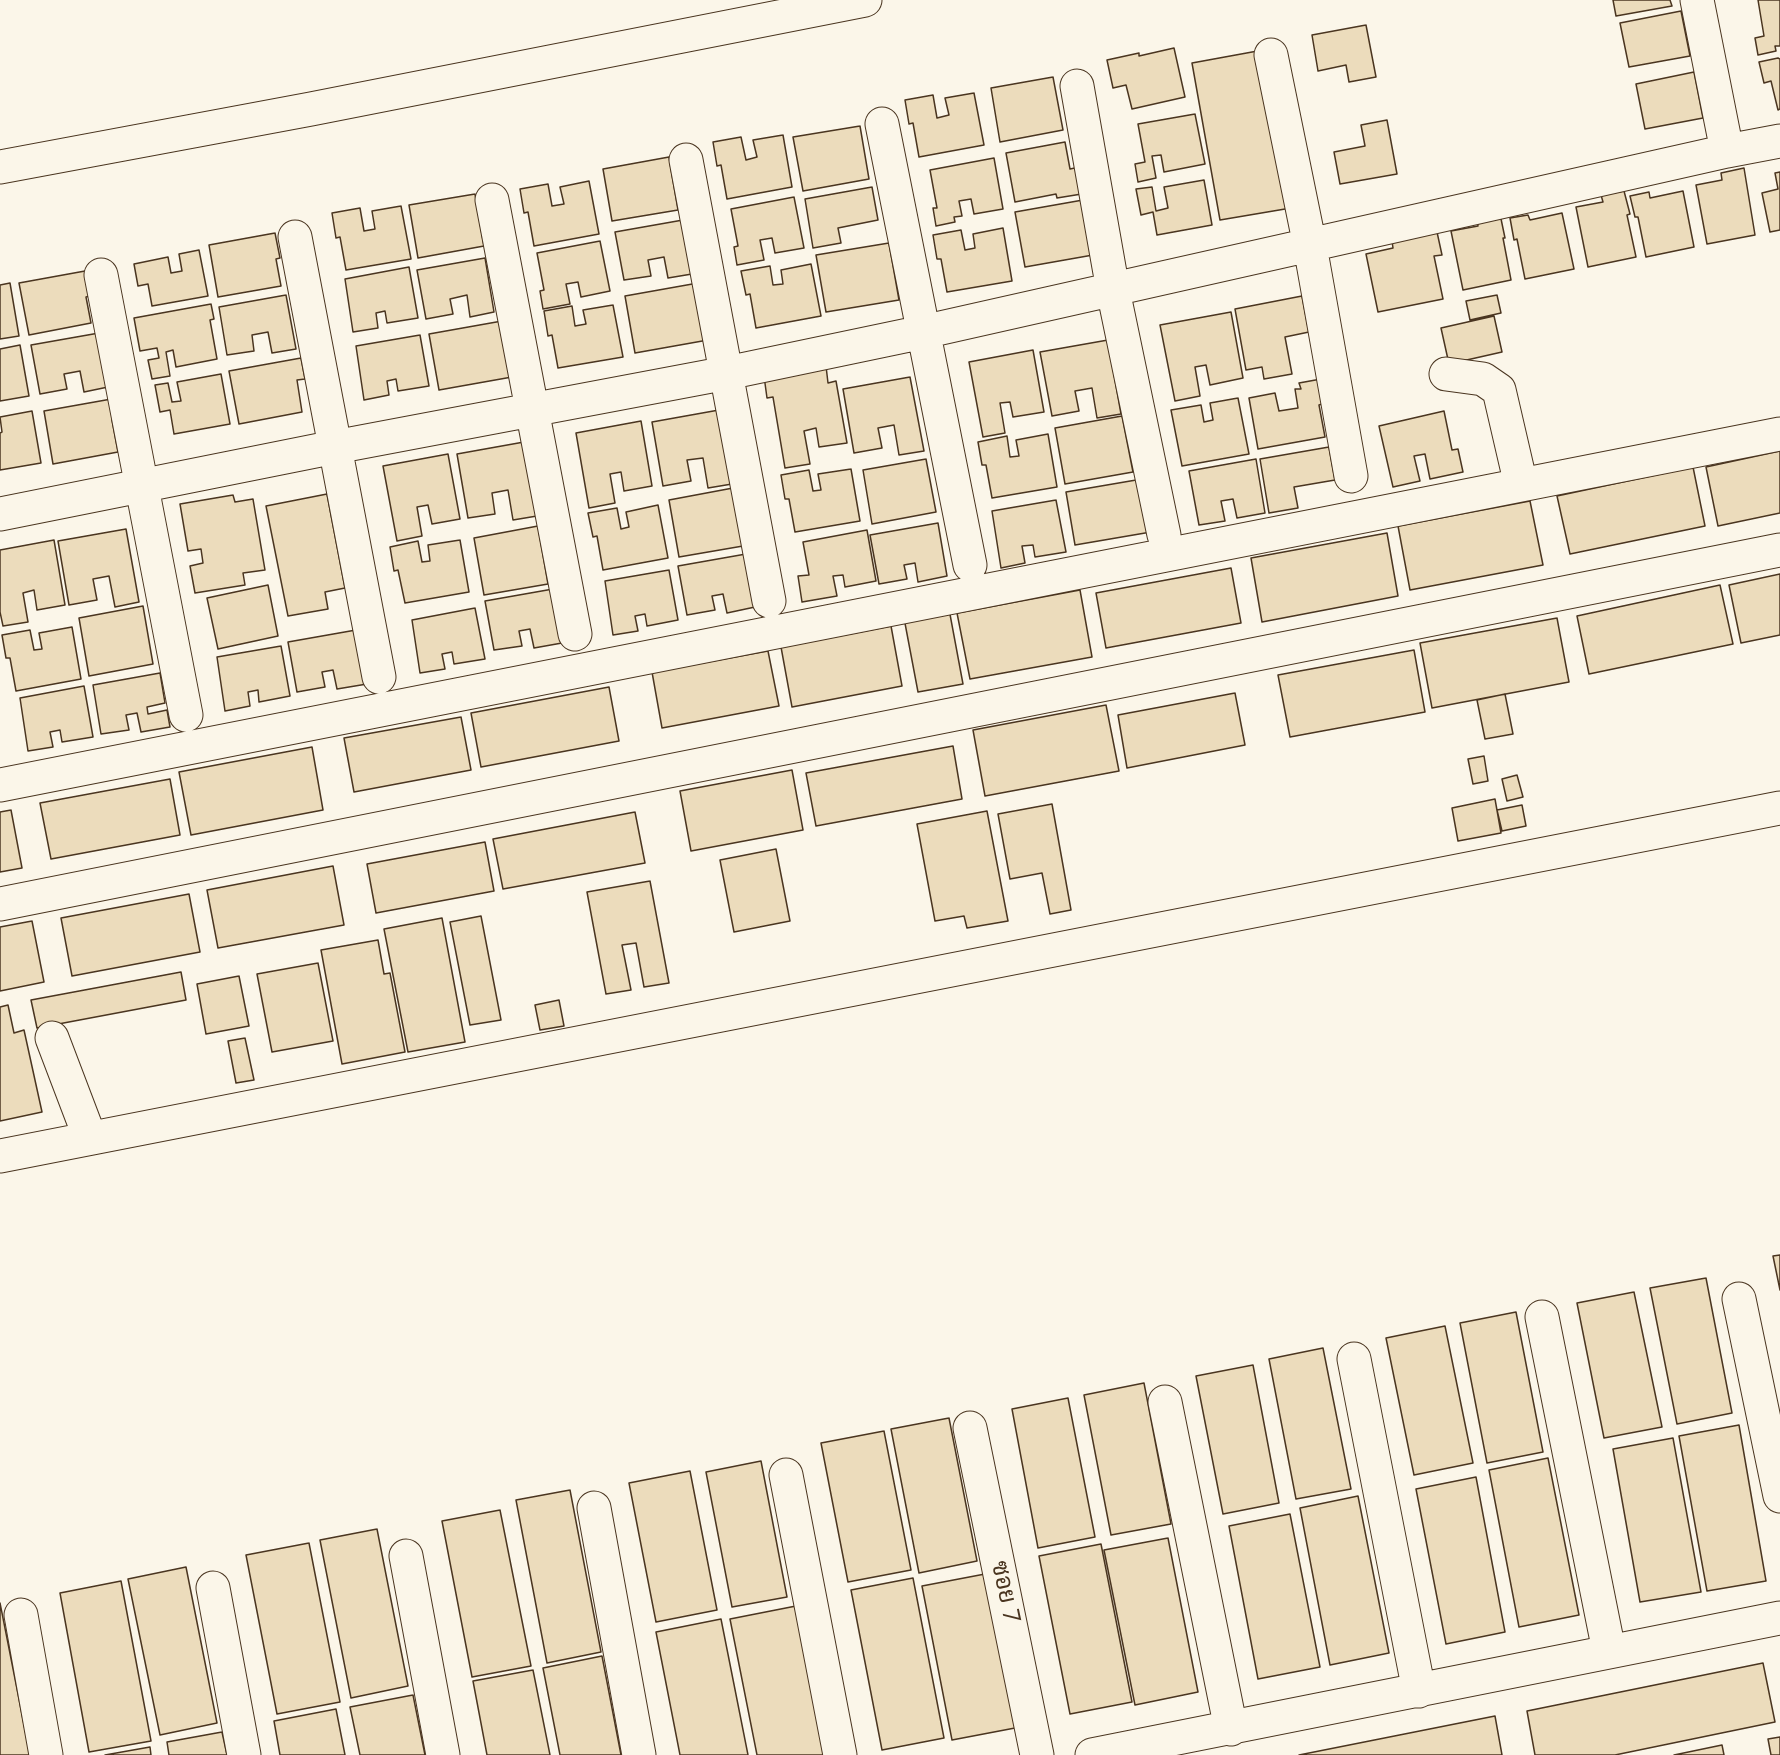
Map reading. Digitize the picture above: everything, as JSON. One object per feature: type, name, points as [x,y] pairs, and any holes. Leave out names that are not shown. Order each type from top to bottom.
[{"type":"street","points":[[0,167],[311,109],[865,0]]},
{"type":"street","points":[[1697,0],[1726,151]]},
{"type":"street","points":[[1271,55],[1310,246],[1351,476]]},
{"type":"street","points":[[1077,86],[1113,290],[1164,535]]},
{"type":"street","points":[[882,124],[970,565]]},
{"type":"street","points":[[0,514],[335,447],[726,373],[923,332],[1726,151],[1780,141]]},
{"type":"street","points":[[686,160],[769,601]]},
{"type":"street","points":[[492,200],[574,634]]},
{"type":"street","points":[[295,237],[379,677]]},
{"type":"street","points":[[101,275],[186,715]]},
{"type":"street","points":[[1446,374],[1483,379],[1499,390],[1521,485]]},
{"type":"street","points":[[0,785],[1780,434]]},
{"type":"street","points":[[0,904],[1780,550]]},
{"type":"street","points":[[0,1156],[1780,808]]},
{"type":"street","points":[[52,1038],[90,1138]]},
{"type":"street","points":[[1739,1299],[1780,1496]]},
{"type":"street","points":[[1542,1317],[1609,1650]]},
{"type":"street","points":[[1354,1359],[1419,1691]]},
{"type":"street","points":[[1165,1402],[1230,1729]]},
{"type":"street","name":"ซอย 7","points":[[970,1428],[1037,1755]]},
{"type":"street","points":[[786,1475],[840,1755]]},
{"type":"street","points":[[594,1508],[639,1755]]},
{"type":"street","points":[[406,1556],[443,1755]]},
{"type":"street","points":[[213,1588],[244,1755]]},
{"type":"street","points":[[21,1615],[46,1755]]},
{"type":"street","points":[[1092,1755],[1419,1691],[1609,1650],[1780,1618]]},
{"type":"building","points":[[1613,0],[1670,0],[1672,6],[1616,16]]},
{"type":"building","points":[[1758,0],[1780,0],[1780,46],[1775,46],[1776,51],[1758,55],[1755,38],[1764,36]]},
{"type":"building","points":[[1681,11],[1690,56],[1629,67],[1620,23]]},
{"type":"building","points":[[1366,25],[1376,77],[1349,82],[1346,65],[1318,71],[1312,35]]},
{"type":"building","points":[[1174,48],[1185,97],[1132,109],[1126,85],[1113,88],[1107,60]]},
{"type":"building","points":[[1263,50],[1291,208],[1220,220],[1192,63]]},
{"type":"building","points":[[1780,59],[1780,109],[1778,110],[1771,81],[1764,83],[1759,62]]},
{"type":"building","points":[[1694,72],[1703,118],[1645,129],[1636,84]]},
{"type":"building","points":[[1053,77],[1063,130],[1000,142],[991,88]]},
{"type":"building","points":[[974,93],[984,145],[919,157],[913,123],[909,124],[905,100],[933,95],[937,118],[949,115],[945,98]]},
{"type":"building","points":[[1195,114],[1205,164],[1164,172],[1161,155],[1152,156],[1156,178],[1138,182],[1135,164],[1145,162],[1138,124]]},
{"type":"building","points":[[1387,120],[1397,174],[1340,184],[1334,152],[1365,146],[1361,125]]},
{"type":"building","points":[[860,126],[869,179],[803,191],[793,137]]},
{"type":"building","points":[[783,135],[792,187],[727,199],[721,165],[717,166],[713,142],[741,137],[746,160],[757,157],[753,140]]},
{"type":"building","points":[[1065,142],[1070,169],[1089,165],[1094,192],[1057,198],[1056,194],[1015,202],[1006,153]]},
{"type":"building","points":[[669,157],[678,210],[612,221],[603,169]]},
{"type":"building","points":[[994,158],[1003,209],[974,214],[971,199],[959,201],[962,216],[954,217],[955,222],[936,226],[933,208],[937,208],[930,170]]},
{"type":"building","points":[[1744,168],[1755,235],[1707,244],[1696,185],[1722,180],[1721,173]]},
{"type":"building","points":[[1780,172],[1780,230],[1770,232],[1762,193],[1778,189],[1775,173]]},
{"type":"building","points":[[1204,180],[1212,225],[1157,235],[1153,212],[1141,215],[1136,189],[1152,187],[1156,211],[1168,208],[1164,187]]},
{"type":"building","points":[[589,181],[599,234],[534,246],[528,212],[524,213],[520,189],[548,184],[552,206],[564,204],[560,187]]},
{"type":"building","points":[[872,187],[878,220],[838,228],[841,243],[813,248],[805,199]]},
{"type":"building","points":[[1624,191],[1636,257],[1588,267],[1576,207],[1603,202],[1601,195]]},
{"type":"building","points":[[1683,191],[1694,247],[1646,257],[1638,217],[1635,217],[1630,196],[1649,192],[1650,198]]},
{"type":"building","points":[[475,194],[484,246],[418,258],[409,205]]},
{"type":"building","points":[[794,197],[804,248],[775,253],[772,238],[760,240],[764,260],[737,265],[734,247],[738,246],[731,209]]},
{"type":"building","points":[[1083,200],[1093,255],[1025,267],[1015,212]]},
{"type":"building","points":[[401,206],[411,259],[346,270],[340,237],[336,238],[332,213],[360,208],[364,231],[375,229],[372,211]]},
{"type":"building","points":[[1562,213],[1574,269],[1525,279],[1510,218],[1528,215],[1530,220]]},
{"type":"building","points":[[1500,214],[1511,280],[1463,290],[1451,231],[1478,226],[1477,219]]},
{"type":"building","points":[[683,220],[692,274],[668,278],[664,257],[648,260],[651,276],[624,280],[615,232]]},
{"type":"building","points":[[1003,228],[1012,281],[947,292],[941,259],[937,259],[933,235],[961,230],[965,250],[975,248],[973,234]]},
{"type":"building","points":[[1437,232],[1442,255],[1434,256],[1443,299],[1378,312],[1366,254],[1393,248],[1392,241]]},
{"type":"building","points":[[275,233],[280,258],[276,259],[281,286],[218,297],[209,245]]},
{"type":"building","points":[[600,241],[610,291],[581,297],[578,282],[566,284],[570,304],[543,309],[540,291],[544,290],[537,253]]},
{"type":"building","points":[[889,243],[899,300],[826,312],[816,255]]},
{"type":"building","points":[[199,250],[208,296],[152,306],[148,284],[138,286],[134,264],[168,257],[171,273],[182,271],[179,254]]},
{"type":"building","points":[[485,258],[494,312],[470,317],[467,295],[450,299],[453,314],[426,319],[417,270]]},
{"type":"building","points":[[811,264],[821,316],[756,328],[750,294],[746,295],[741,271],[770,266],[773,285],[783,284],[781,270]]},
{"type":"building","points":[[409,267],[418,318],[387,323],[385,311],[376,313],[378,328],[353,332],[345,279]]},
{"type":"building","points":[[85,271],[90,296],[86,297],[91,323],[29,335],[19,283]]},
{"type":"building","points":[[10,283],[19,336],[0,339],[0,285]]},
{"type":"building","points":[[698,283],[708,340],[635,353],[625,296]]},
{"type":"building","points":[[286,295],[296,349],[272,353],[268,332],[252,335],[254,351],[227,355],[219,307]]},
{"type":"building","points":[[1497,295],[1501,313],[1470,320],[1466,301]]},
{"type":"building","points":[[1302,296],[1309,332],[1285,337],[1292,374],[1264,379],[1262,367],[1246,370],[1235,309]]},
{"type":"building","points":[[211,304],[214,319],[210,320],[217,359],[176,367],[173,350],[166,352],[170,376],[152,379],[148,360],[159,358],[157,348],[140,351],[134,318]]},
{"type":"building","points":[[613,305],[623,357],[558,368],[552,335],[548,336],[544,311],[572,306],[575,326],[586,324],[583,310]]},
{"type":"building","points":[[1231,312],[1243,378],[1210,385],[1206,365],[1195,367],[1200,396],[1175,401],[1160,325]]},
{"type":"building","points":[[1494,316],[1502,352],[1449,364],[1441,328]]},
{"type":"building","points":[[502,321],[512,377],[439,390],[429,334]]},
{"type":"building","points":[[99,333],[108,387],[84,392],[80,371],[64,374],[67,389],[40,394],[31,345]]},
{"type":"building","points":[[420,335],[429,386],[398,391],[396,379],[387,381],[389,395],[364,400],[356,346]]},
{"type":"building","points":[[1108,340],[1121,414],[1097,418],[1092,388],[1075,391],[1079,411],[1052,416],[1040,352]]},
{"type":"building","points":[[20,345],[29,396],[0,401],[0,349]]},
{"type":"building","points":[[1033,350],[1044,412],[1013,417],[1010,402],[1000,403],[1005,433],[983,437],[969,362]]},
{"type":"building","points":[[301,358],[305,379],[297,380],[302,412],[239,424],[229,371]]},
{"type":"building","points":[[826,366],[828,383],[836,381],[847,443],[819,447],[816,428],[804,431],[810,464],[785,468],[773,397],[767,398],[764,376]]},
{"type":"building","points":[[221,374],[230,424],[174,434],[170,410],[160,412],[155,385],[168,383],[172,402],[181,401],[177,382]]},
{"type":"building","points":[[910,377],[924,451],[899,455],[894,425],[878,428],[882,448],[854,453],[843,389]]},
{"type":"building","points":[[1321,379],[1325,403],[1319,405],[1325,437],[1258,449],[1249,398],[1275,393],[1279,411],[1298,408],[1295,389],[1301,389],[1299,383]]},
{"type":"building","points":[[117,398],[121,419],[112,420],[118,452],[53,464],[44,411]]},
{"type":"building","points":[[1238,398],[1249,454],[1182,466],[1171,410],[1201,405],[1204,422],[1213,420],[1210,403]]},
{"type":"building","points":[[719,410],[732,484],[708,488],[703,458],[687,460],[691,481],[663,486],[652,422]]},
{"type":"building","points":[[32,411],[41,463],[0,470],[0,433],[2,432],[0,417]]},
{"type":"building","points":[[1444,411],[1452,450],[1458,449],[1463,472],[1430,479],[1425,454],[1414,456],[1420,481],[1393,487],[1379,426]]},
{"type":"building","points":[[1122,416],[1133,472],[1065,484],[1055,428]]},
{"type":"building","points":[[641,421],[652,486],[624,491],[621,472],[610,474],[615,503],[589,508],[576,433]]},
{"type":"building","points":[[1048,434],[1057,487],[992,498],[986,465],[982,465],[978,442],[1007,436],[1010,457],[1019,456],[1016,440]]},
{"type":"building","points":[[524,442],[537,516],[513,520],[508,490],[492,493],[495,514],[468,518],[457,454]]},
{"type":"building","points":[[1329,447],[1335,480],[1294,487],[1298,508],[1269,513],[1260,459]]},
{"type":"building","points":[[1780,451],[1780,513],[1718,526],[1706,467]]},
{"type":"building","points":[[448,454],[460,519],[432,524],[428,505],[417,507],[422,536],[397,541],[383,466]]},
{"type":"building","points":[[926,459],[936,512],[872,524],[863,470]]},
{"type":"building","points":[[1256,459],[1265,513],[1237,518],[1233,499],[1221,501],[1225,521],[1199,525],[1189,471]]},
{"type":"building","points":[[1693,467],[1705,526],[1570,554],[1557,496]]},
{"type":"building","points":[[851,469],[860,521],[795,532],[789,499],[785,499],[781,475],[809,470],[813,491],[821,490],[818,474]]},
{"type":"building","points":[[1142,479],[1151,532],[1075,545],[1066,492]]},
{"type":"building","points":[[733,488],[743,546],[679,557],[669,500]]},
{"type":"building","points":[[327,494],[345,588],[325,592],[328,609],[288,616],[266,506]]},
{"type":"building","points":[[233,495],[235,502],[253,499],[265,570],[243,573],[245,585],[195,593],[190,566],[203,563],[201,549],[188,551],[180,504]]},
{"type":"building","points":[[1056,500],[1066,552],[1035,557],[1033,545],[1022,546],[1025,563],[1001,568],[992,511]]},
{"type":"building","points":[[1530,501],[1543,565],[1410,590],[1398,526]]},
{"type":"building","points":[[658,505],[668,558],[603,570],[597,536],[593,537],[588,513],[617,508],[621,529],[629,527],[626,512]]},
{"type":"building","points":[[938,523],[947,576],[918,582],[915,563],[904,565],[907,579],[879,584],[870,535]]},
{"type":"building","points":[[538,526],[548,584],[484,595],[474,538]]},
{"type":"building","points":[[126,529],[139,602],[115,607],[109,576],[93,579],[97,600],[69,605],[58,541]]},
{"type":"building","points":[[867,530],[876,581],[845,587],[843,575],[833,576],[837,596],[802,602],[798,576],[809,575],[803,542]]},
{"type":"building","points":[[1387,533],[1398,596],[1262,622],[1251,558]]},
{"type":"building","points":[[54,540],[65,605],[37,610],[34,590],[23,593],[28,622],[3,626],[0,612],[0,550]]},
{"type":"building","points":[[460,540],[469,592],[405,603],[398,570],[394,571],[390,547],[418,541],[422,562],[430,561],[428,545]]},
{"type":"building","points":[[746,554],[755,607],[727,613],[723,594],[712,596],[715,610],[687,615],[678,566]]},
{"type":"building","points":[[1231,568],[1241,623],[1106,648],[1096,593]]},
{"type":"building","points":[[669,570],[678,620],[647,626],[645,614],[635,616],[638,631],[613,635],[605,581]]},
{"type":"building","points":[[1780,574],[1780,635],[1741,643],[1729,585]]},
{"type":"building","points":[[268,585],[278,636],[218,649],[207,598]]},
{"type":"building","points":[[1720,585],[1733,644],[1589,674],[1577,616]]},
{"type":"building","points":[[553,589],[562,643],[534,648],[530,629],[519,631],[522,646],[494,650],[485,601]]},
{"type":"building","points":[[1080,590],[1092,657],[970,679],[957,613]]},
{"type":"building","points":[[143,606],[153,664],[89,676],[79,618]]},
{"type":"building","points":[[475,608],[485,659],[454,664],[452,652],[442,654],[445,669],[420,673],[412,620]]},
{"type":"building","points":[[949,609],[963,684],[918,692],[904,618]]},
{"type":"building","points":[[1557,618],[1569,682],[1432,708],[1420,643]]},
{"type":"building","points":[[891,626],[902,686],[792,707],[781,647]]},
{"type":"building","points":[[72,627],[81,679],[16,691],[10,658],[6,658],[2,635],[30,630],[34,650],[42,649],[39,633]]},
{"type":"building","points":[[356,630],[373,683],[337,689],[333,670],[322,672],[325,687],[297,692],[288,642]]},
{"type":"building","points":[[281,646],[290,696],[259,702],[258,690],[248,692],[250,706],[225,711],[217,657]]},
{"type":"building","points":[[1414,650],[1425,712],[1290,737],[1278,675]]},
{"type":"building","points":[[768,651],[779,706],[662,728],[652,672]]},
{"type":"building","points":[[160,673],[165,703],[147,707],[148,714],[167,710],[170,727],[141,732],[137,713],[126,715],[129,730],[101,734],[93,685]]},
{"type":"building","points":[[84,686],[93,737],[62,742],[60,730],[50,732],[53,747],[28,751],[20,698]]},
{"type":"building","points":[[609,687],[619,741],[481,767],[471,713]]},
{"type":"building","points":[[1235,693],[1245,745],[1127,768],[1118,715]]},
{"type":"building","points":[[1505,694],[1513,734],[1485,739],[1477,700]]},
{"type":"building","points":[[1106,705],[1119,771],[985,796],[973,730]]},
{"type":"building","points":[[461,717],[471,770],[354,792],[344,738]]},
{"type":"building","points":[[953,746],[962,799],[816,826],[806,773]]},
{"type":"building","points":[[312,747],[323,810],[191,835],[179,772]]},
{"type":"building","points":[[1484,756],[1488,781],[1473,784],[1468,759]]},
{"type":"building","points":[[792,770],[803,830],[691,851],[680,791]]},
{"type":"building","points":[[1517,775],[1523,797],[1507,801],[1502,779]]},
{"type":"building","points":[[170,779],[180,835],[51,859],[40,803]]},
{"type":"building","points":[[1495,799],[1501,833],[1458,841],[1452,808]]},
{"type":"building","points":[[1052,804],[1071,910],[1050,914],[1042,873],[1010,879],[998,814]]},
{"type":"building","points":[[1522,805],[1526,826],[1502,831],[1497,810]]},
{"type":"building","points":[[11,810],[22,868],[0,872],[0,812]]},
{"type":"building","points":[[987,811],[1008,921],[967,928],[964,916],[935,921],[917,824]]},
{"type":"building","points":[[635,812],[645,863],[503,889],[493,839]]},
{"type":"building","points":[[485,842],[494,891],[376,913],[367,864]]},
{"type":"building","points":[[776,849],[790,921],[734,932],[720,860]]},
{"type":"building","points":[[333,866],[344,925],[218,948],[207,890]]},
{"type":"building","points":[[650,881],[669,983],[644,987],[636,943],[622,945],[631,990],[606,994],[587,892]]},
{"type":"building","points":[[189,894],[200,952],[72,976],[61,918]]},
{"type":"building","points":[[481,916],[501,1020],[470,1025],[450,922]]},
{"type":"building","points":[[442,918],[465,1042],[408,1052],[384,929]]},
{"type":"building","points":[[32,921],[44,982],[0,991],[0,927]]},
{"type":"building","points":[[378,940],[384,974],[390,973],[405,1052],[342,1064],[321,950]]},
{"type":"building","points":[[318,963],[333,1041],[272,1052],[257,974]]},
{"type":"building","points":[[181,972],[186,1000],[37,1028],[31,1000]]},
{"type":"building","points":[[239,976],[249,1026],[206,1034],[197,984]]},
{"type":"building","points":[[559,1000],[564,1026],[540,1030],[535,1005]]},
{"type":"building","points":[[8,1005],[14,1033],[24,1030],[42,1112],[0,1121],[0,1007]]},
{"type":"building","points":[[245,1038],[254,1080],[236,1083],[228,1041]]},
{"type":"building","points":[[1780,1255],[1780,1290],[1773,1256]]},
{"type":"building","points":[[1706,1278],[1732,1413],[1677,1424],[1650,1288]]},
{"type":"building","points":[[1634,1292],[1662,1427],[1604,1438],[1577,1303]]},
{"type":"building","points":[[1516,1312],[1543,1452],[1487,1463],[1460,1323]]},
{"type":"building","points":[[1445,1326],[1473,1463],[1414,1475],[1386,1338]]},
{"type":"building","points":[[1323,1348],[1351,1489],[1296,1499],[1269,1359]]},
{"type":"building","points":[[1253,1365],[1279,1503],[1223,1514],[1196,1376]]},
{"type":"building","points":[[1144,1383],[1171,1524],[1111,1535],[1084,1395]]},
{"type":"building","points":[[1068,1398],[1095,1537],[1038,1548],[1012,1409]]},
{"type":"building","points":[[949,1418],[977,1561],[919,1573],[891,1429]]},
{"type":"building","points":[[1739,1425],[1766,1581],[1707,1591],[1679,1436]]},
{"type":"building","points":[[884,1431],[911,1570],[848,1582],[821,1443]]},
{"type":"building","points":[[1673,1438],[1701,1592],[1640,1602],[1613,1449]]},
{"type":"building","points":[[1548,1458],[1579,1615],[1519,1627],[1489,1470]]},
{"type":"building","points":[[761,1461],[787,1597],[732,1607],[706,1472]]},
{"type":"building","points":[[690,1471],[717,1610],[656,1622],[629,1483]]},
{"type":"building","points":[[1476,1477],[1505,1632],[1446,1644],[1416,1489]]},
{"type":"building","points":[[570,1490],[601,1652],[547,1663],[516,1500]]},
{"type":"building","points":[[1358,1496],[1389,1653],[1330,1665],[1300,1508]]},
{"type":"building","points":[[500,1510],[531,1666],[472,1677],[442,1521]]},
{"type":"building","points":[[1290,1514],[1320,1667],[1258,1679],[1229,1526]]},
{"type":"building","points":[[377,1529],[408,1686],[351,1698],[320,1540]]},
{"type":"building","points":[[1168,1538],[1198,1692],[1135,1705],[1104,1550]]},
{"type":"building","points":[[309,1543],[340,1702],[277,1714],[246,1555]]},
{"type":"building","points":[[1101,1544],[1132,1702],[1070,1714],[1039,1556]]},
{"type":"building","points":[[186,1567],[217,1723],[160,1735],[128,1579]]},
{"type":"building","points":[[985,1574],[1015,1728],[952,1740],[922,1586]]},
{"type":"building","points":[[913,1578],[944,1738],[882,1750],[851,1590]]},
{"type":"building","points":[[121,1581],[151,1741],[89,1752],[60,1593]]},
{"type":"building","points":[[0,1603],[30,1755],[0,1755]]},
{"type":"building","points":[[796,1606],[825,1755],[757,1755],[730,1619]]},
{"type":"building","points":[[721,1619],[748,1755],[680,1755],[656,1632]]},
{"type":"building","points":[[602,1656],[621,1755],[560,1755],[543,1668]]},
{"type":"building","points":[[1763,1663],[1775,1722],[1615,1755],[1535,1755],[1527,1711]]},
{"type":"building","points":[[533,1670],[550,1755],[487,1755],[473,1681]]},
{"type":"building","points":[[413,1695],[425,1755],[360,1755],[350,1707]]},
{"type":"building","points":[[336,1709],[345,1755],[280,1755],[274,1721]]},
{"type":"building","points":[[1495,1716],[1502,1755],[1299,1755]]},
{"type":"building","points":[[222,1732],[227,1755],[169,1755],[167,1742]]},
{"type":"building","points":[[1780,1737],[1780,1755],[1771,1755],[1768,1739]]},
{"type":"building","points":[[1722,1745],[1724,1755],[1674,1755]]},
{"type":"building","points":[[150,1747],[151,1755],[105,1755]]}]
